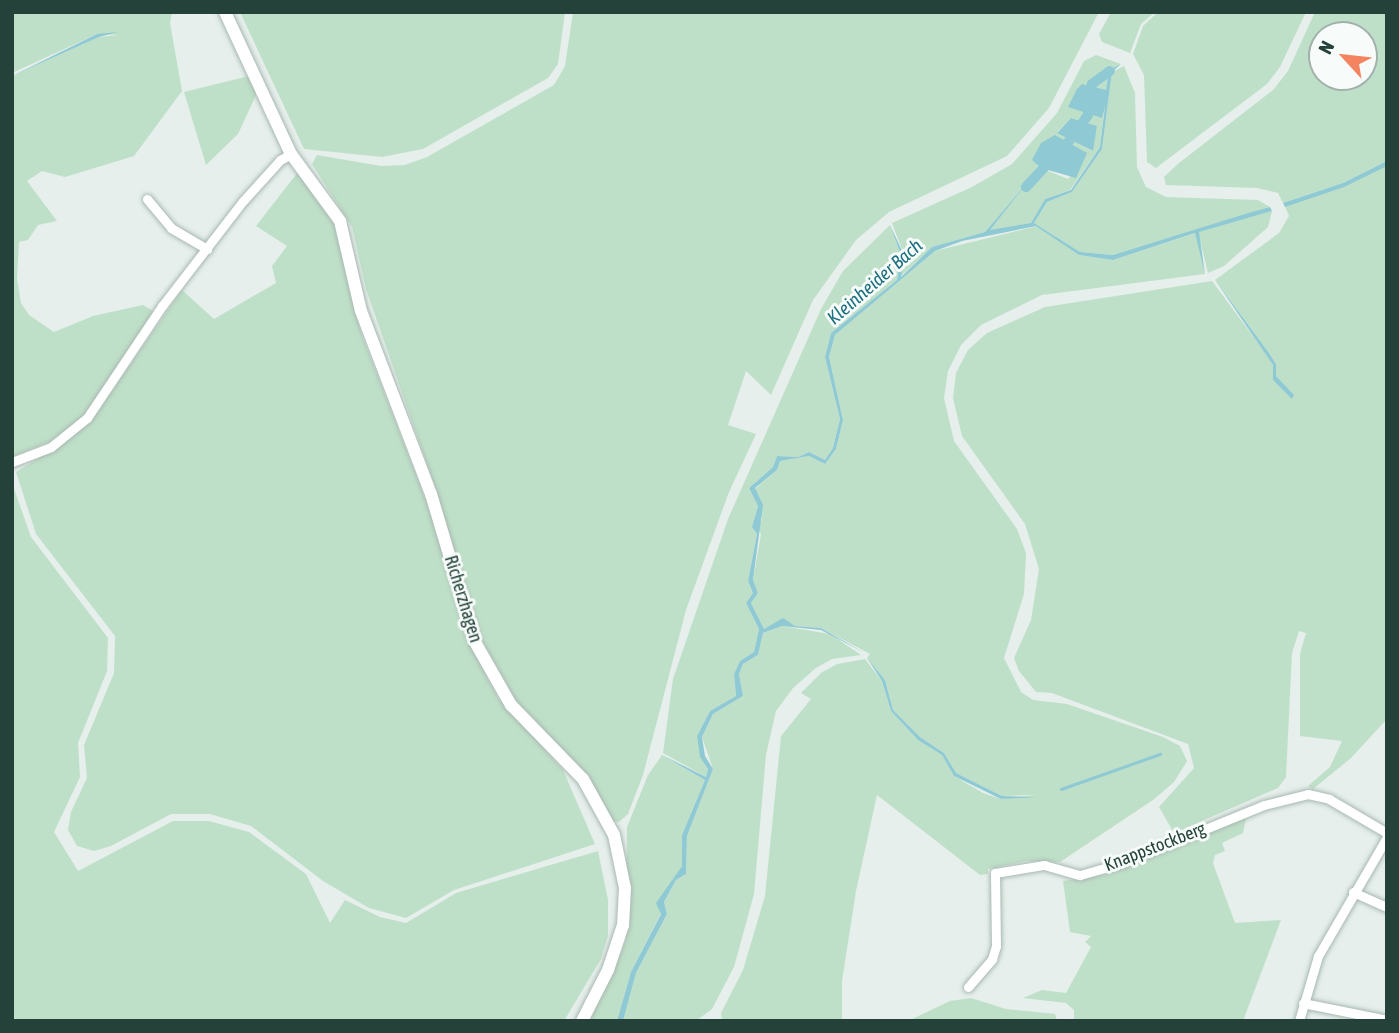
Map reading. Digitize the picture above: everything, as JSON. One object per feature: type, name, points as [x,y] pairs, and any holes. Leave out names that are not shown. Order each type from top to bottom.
[{"type":"street","name":"Richerzhagen","points":[[225,12],[291,154],[340,221],[361,311],[434,503],[475,642],[511,705],[583,779],[614,835],[625,888],[623,925],[608,970],[582,1021]]},
{"type":"street","points":[[12,461],[51,447],[88,418],[177,289],[243,201],[280,160],[291,154]]},
{"type":"street","points":[[147,199],[171,228],[207,249]]},
{"type":"street","name":"Knappstockberg","points":[[968,987],[992,959],[996,946],[995,873],[1044,865],[1080,875],[1122,863],[1264,805],[1308,794],[1329,799],[1387,835]]},
{"type":"street","points":[[1299,1021],[1318,956],[1387,835]]},
{"type":"street","points":[[1353,892],[1387,907]]},
{"type":"street","points":[[1303,1003],[1387,1020]]},
{"type":"green space","points":[[12,12],[172,12],[170,23],[182,91],[134,156],[65,177],[42,171],[27,181],[57,221],[38,225],[28,240],[19,242],[17,279],[21,303],[29,315],[54,332],[93,316],[143,305],[156,313],[83,416],[51,441],[12,457],[12,76],[99,37],[118,35],[97,34],[12,73]]},
{"type":"green space","points":[[240,12],[565,12],[558,64],[548,78],[423,149],[382,157],[304,149]]},
{"type":"green space","points":[[573,12],[1099,12],[1049,108],[1007,156],[889,212],[856,240],[813,300],[771,395],[746,371],[728,425],[756,434],[729,492],[686,610],[643,775],[628,814],[619,822],[613,821],[584,772],[521,709],[481,639],[436,490],[366,289],[352,227],[312,164],[317,155],[381,166],[405,165],[427,157],[554,85],[565,66]]},
{"type":"green space","points":[[1111,12],[1155,12],[1141,24],[1130,53],[1102,42],[1099,34]]},
{"type":"green space","points":[[1158,12],[1306,12],[1280,67],[1267,84],[1156,168],[1147,162],[1144,75],[1133,54],[1143,26]]},
{"type":"green space","points":[[1315,12],[1387,12],[1387,161],[1343,183],[1283,203],[1278,193],[1257,188],[1166,185],[1164,177],[1179,163],[1273,90],[1288,71],[1308,27],[1308,91],[1378,91],[1378,21],[1311,21]]},
{"type":"green space","points":[[1096,55],[1121,64],[1109,70],[1100,147],[1070,190],[1045,199],[1031,223],[989,231],[1033,176],[985,232],[932,247],[900,277],[904,255],[892,223],[972,187],[1012,164],[1057,113],[1084,61]],"holes":[[[1071,118],[1097,126],[1092,151],[1057,132]],[[1087,153],[1068,179],[1041,168]]]},
{"type":"green space","points":[[1124,66],[1135,93],[1137,167],[1146,187],[1166,197],[1258,200],[1270,207],[1113,255],[1080,252],[1034,223],[1047,202],[1072,192],[1102,149],[1112,72]]},
{"type":"green space","points":[[249,76],[257,93],[238,134],[206,165],[184,92]]},
{"type":"green space","points":[[1387,166],[1387,719],[1351,758],[1313,789],[1308,786],[1330,767],[1342,741],[1300,736],[1300,654],[1306,633],[1299,631],[1292,653],[1286,777],[1278,788],[1174,833],[1159,807],[1194,768],[1188,744],[1052,693],[1036,692],[1019,671],[1014,658],[1031,620],[1039,569],[1025,524],[962,436],[953,398],[956,373],[968,350],[987,333],[1045,307],[1212,281],[1267,355],[1273,365],[1273,380],[1293,395],[1276,376],[1276,364],[1269,353],[1215,280],[1279,233],[1289,216],[1285,207]]},
{"type":"green space","points":[[298,172],[335,225],[361,333],[430,511],[468,641],[498,698],[563,770],[595,844],[454,890],[406,918],[369,908],[323,881],[251,826],[210,814],[171,814],[111,846],[94,851],[77,846],[68,830],[71,812],[87,778],[84,745],[114,673],[115,636],[36,534],[16,472],[71,438],[91,421],[182,290],[214,319],[276,283],[272,266],[287,246],[256,226]]},
{"type":"green space","points":[[1272,211],[1268,227],[1224,266],[1208,273],[1198,232]]},
{"type":"green space","points":[[890,225],[901,255],[897,280],[831,333],[825,357],[840,419],[833,448],[825,460],[809,452],[798,457],[777,456],[773,467],[749,488],[758,506],[752,527],[757,534],[748,581],[753,593],[746,603],[759,629],[754,652],[740,661],[734,674],[736,696],[710,711],[697,736],[701,757],[708,769],[706,777],[663,753],[673,679],[728,519],[821,309],[843,271]]},
{"type":"green space","points":[[1037,226],[1079,255],[1113,260],[1196,233],[1205,274],[1042,295],[981,325],[961,345],[948,371],[944,398],[954,441],[1017,529],[1026,553],[1024,594],[1004,658],[1021,692],[1033,700],[1067,704],[1163,737],[1180,746],[1187,761],[1174,782],[1153,800],[1060,862],[1026,861],[988,869],[988,874],[980,875],[877,795],[856,891],[842,981],[842,1021],[722,1021],[721,1013],[743,970],[765,896],[781,736],[811,699],[801,693],[821,673],[837,664],[865,659],[882,681],[891,711],[918,740],[942,755],[954,776],[983,793],[1001,799],[1036,795],[1002,796],[956,773],[944,753],[920,737],[893,710],[885,680],[867,658],[870,654],[821,628],[795,626],[783,619],[764,629],[751,603],[758,593],[753,580],[761,534],[757,527],[762,520],[755,489],[777,470],[780,461],[809,456],[825,464],[836,449],[843,420],[829,357],[835,335],[935,251]]},
{"type":"green space","points":[[12,483],[31,537],[108,638],[107,671],[78,743],[80,777],[54,832],[78,871],[173,821],[209,821],[249,832],[306,874],[330,923],[345,900],[380,917],[406,923],[456,893],[598,851],[608,900],[608,936],[601,959],[564,1021],[12,1021]]},
{"type":"green space","points":[[782,626],[830,634],[861,655],[832,659],[816,668],[793,688],[776,711],[766,755],[754,894],[734,967],[712,1009],[696,1021],[623,1021],[636,973],[667,914],[664,902],[676,880],[686,874],[687,836],[713,769],[702,737],[713,714],[743,696],[739,674],[743,664],[758,655],[763,633]]},
{"type":"green space","points":[[662,755],[705,780],[682,835],[682,866],[657,903],[661,913],[631,972],[617,1021],[590,1021],[626,941],[627,827],[648,775]]},
{"type":"green space","points":[[1246,818],[1243,833],[1222,843],[1225,851],[1215,855],[1213,863],[1235,923],[1281,920],[1243,1021],[1074,1021],[1074,1010],[1066,1003],[1023,998],[1042,990],[1066,993],[1091,947],[1085,942],[1091,936],[1070,932],[1063,881],[1105,875]]},
{"type":"green space","points":[[971,998],[1006,1009],[1055,1014],[1057,1021],[908,1021],[950,1001]]},
{"type":"water","points":[[118,32],[99,37],[12,76],[97,34]]},
{"type":"water","points":[[1121,64],[1112,72],[1102,149],[1072,192],[1047,202],[1034,223],[1080,252],[1113,255],[1270,207],[1272,211],[1199,232],[1205,274],[1195,233],[1113,260],[1079,255],[1036,226],[962,241],[935,251],[835,335],[829,357],[843,420],[836,449],[825,464],[809,456],[780,461],[777,470],[755,488],[763,505],[753,580],[758,593],[751,603],[764,629],[783,618],[795,626],[821,628],[863,652],[821,630],[782,626],[763,633],[758,655],[743,664],[739,674],[743,696],[713,714],[702,737],[705,756],[713,769],[687,836],[686,874],[676,880],[664,902],[667,914],[636,973],[623,1021],[617,1021],[631,972],[661,914],[656,903],[682,866],[682,835],[705,780],[662,755],[706,777],[708,769],[700,757],[697,736],[710,711],[736,696],[734,674],[740,661],[754,652],[759,629],[746,603],[753,593],[748,581],[757,534],[752,527],[758,506],[749,488],[773,467],[777,456],[798,457],[809,452],[825,460],[833,448],[840,419],[825,357],[831,333],[897,280],[901,255],[890,225],[904,255],[901,277],[932,247],[985,232],[1033,176],[990,230],[1031,223],[1045,199],[1071,190],[1100,147],[1105,106],[1102,118],[1068,107],[1077,89],[1082,84],[1106,90],[1109,70]]},
{"type":"water","points":[[1071,118],[1097,126],[1093,151],[1057,133]]},
{"type":"water","points":[[1055,135],[1087,153],[1076,178],[1041,168],[1032,160],[1041,143]]},
{"type":"water","points":[[1387,161],[1387,166],[1344,187],[1285,207],[1283,203],[1343,183]]},
{"type":"water","points":[[1215,280],[1269,353],[1276,364],[1276,376],[1294,395],[1292,399],[1273,380],[1273,365]]},
{"type":"water","points":[[867,658],[885,680],[893,710],[920,737],[944,753],[956,773],[1002,796],[1037,797],[1001,799],[954,776],[942,755],[918,740],[891,711],[882,681]]},
{"type":"waterway","points":[[1061,152],[1088,115],[1092,84],[1110,71]]},
{"type":"waterway","points":[[1026,187],[1049,162]]},
{"type":"waterway","points":[[1061,789],[1160,754]]},
{"type":"water label","name":"Kleinheider Bach","points":[[875,282]]}]
